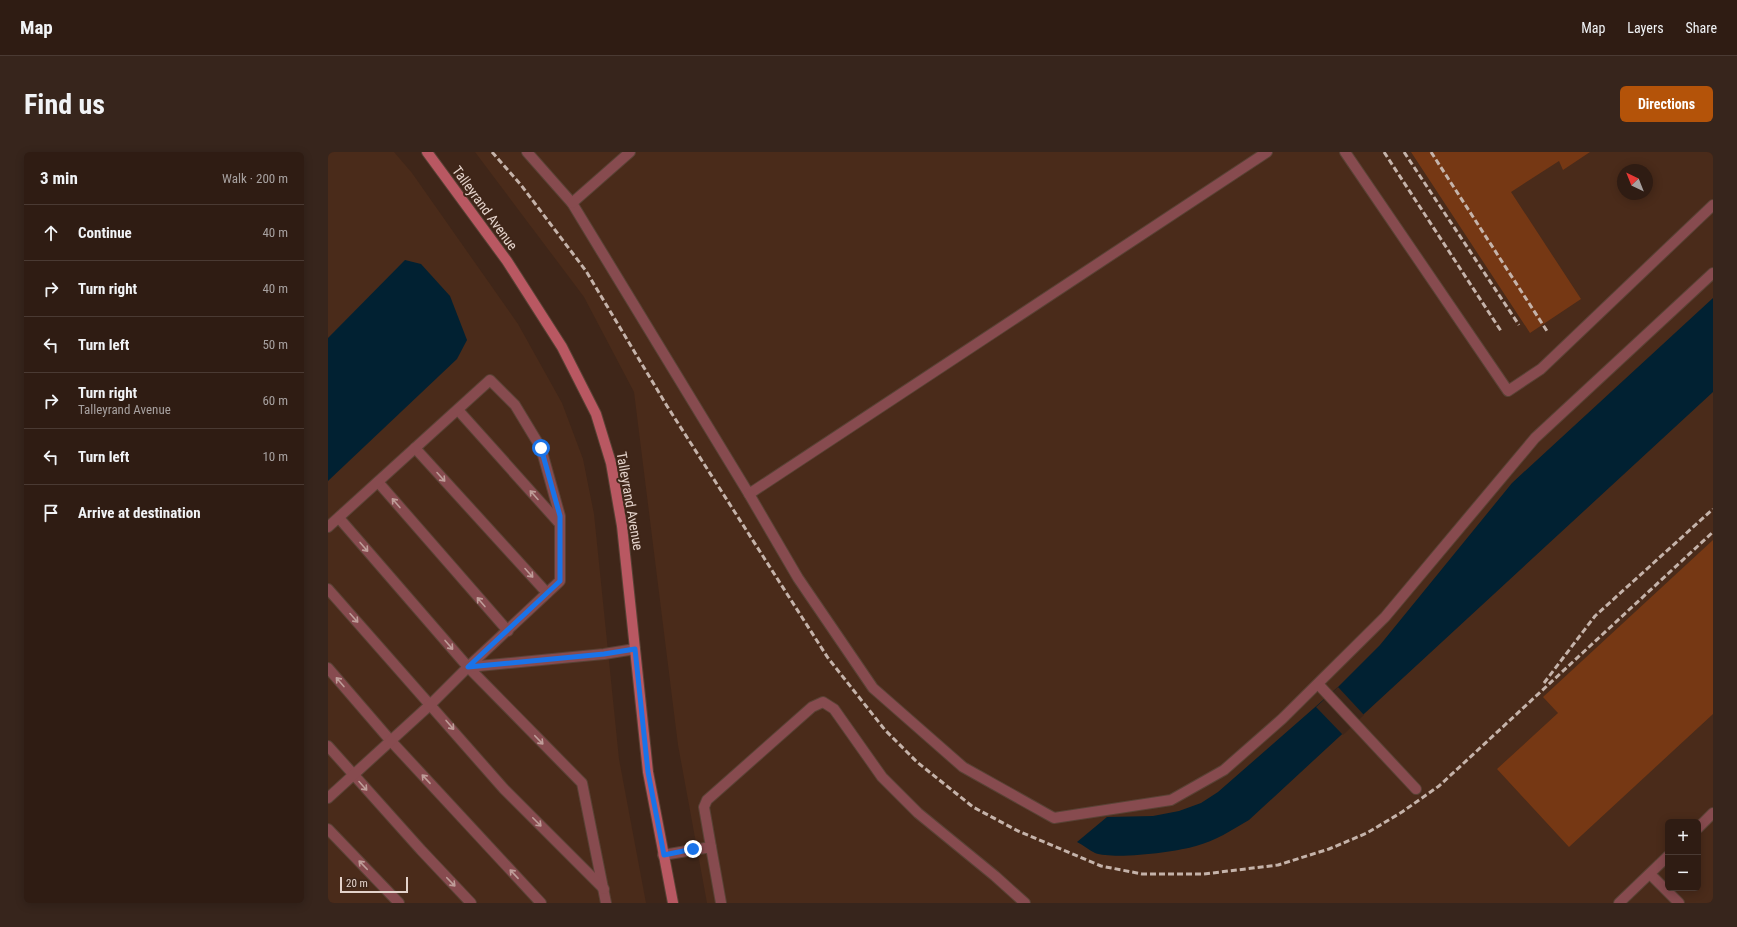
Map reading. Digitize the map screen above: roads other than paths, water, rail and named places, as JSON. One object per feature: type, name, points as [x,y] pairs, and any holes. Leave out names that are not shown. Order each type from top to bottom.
[{"type":"street","name":"Talleyrand Avenue","points":[[426,152],[511,268],[562,346],[596,414],[611,462],[622,526],[648,772],[673,903]]},
{"type":"lane","points":[[527,152],[572,204],[798,578],[873,688],[963,767],[1054,818],[1171,800],[1224,770],[1282,719],[1385,617],[1535,438],[1713,272]]},
{"type":"lane","points":[[572,204],[630,152]]},
{"type":"lane","points":[[748,494],[1266,152]]},
{"type":"lane","points":[[1345,152],[1508,392],[1541,369],[1713,205]]},
{"type":"lane","points":[[328,527],[490,380],[515,404],[541,448],[560,516],[560,581],[468,667],[431,704],[328,798]]},
{"type":"lane","points":[[458,410],[560,524]]},
{"type":"lane","points":[[415,448],[547,593]]},
{"type":"lane","points":[[378,482],[508,631]]},
{"type":"lane","points":[[338,518],[468,667],[582,783],[606,903]]},
{"type":"lane","points":[[328,589],[431,704],[504,789],[604,889]]},
{"type":"lane","points":[[468,667],[604,654],[635,649]]},
{"type":"lane","points":[[328,668],[390,740],[541,903]]},
{"type":"lane","points":[[1318,684],[1416,789]]},
{"type":"lane","points":[[721,903],[704,807],[707,800],[812,706],[823,702],[834,709],[882,777],[918,813],[1026,903]]},
{"type":"lane","points":[[328,746],[421,850],[471,903]]},
{"type":"lane","points":[[1701,825],[1713,813]]},
{"type":"lane","points":[[328,829],[399,903]]},
{"type":"lane","points":[[664,855],[711,847]]},
{"type":"lane","points":[[1620,903],[1665,859]]},
{"type":"lane","points":[[1650,874],[1679,903]]},
{"type":"water","points":[[405,260],[421,264],[450,296],[467,340],[457,359],[328,481],[328,338]]},
{"type":"water","points":[[1713,298],[1713,392],[1249,820],[1223,835],[1203,844],[1160,853],[1116,856],[1104,855],[1095,853],[1077,842],[1107,817],[1153,816],[1179,811],[1201,803],[1218,792],[1338,687],[1380,645],[1512,483]]},
{"type":"railway","points":[[492,152],[521,185],[586,271],[667,406],[828,658],[885,730],[917,762],[973,807],[1018,831],[1101,866],[1142,874],[1204,874],[1278,865],[1329,849],[1367,833],[1402,812],[1439,786],[1713,532]]},
{"type":"railway","points":[[1384,152],[1501,331]]},
{"type":"railway","points":[[1404,152],[1519,325]]},
{"type":"railway","points":[[1431,152],[1547,331]]},
{"type":"railway","points":[[1544,683],[1595,616],[1713,509]]}]
